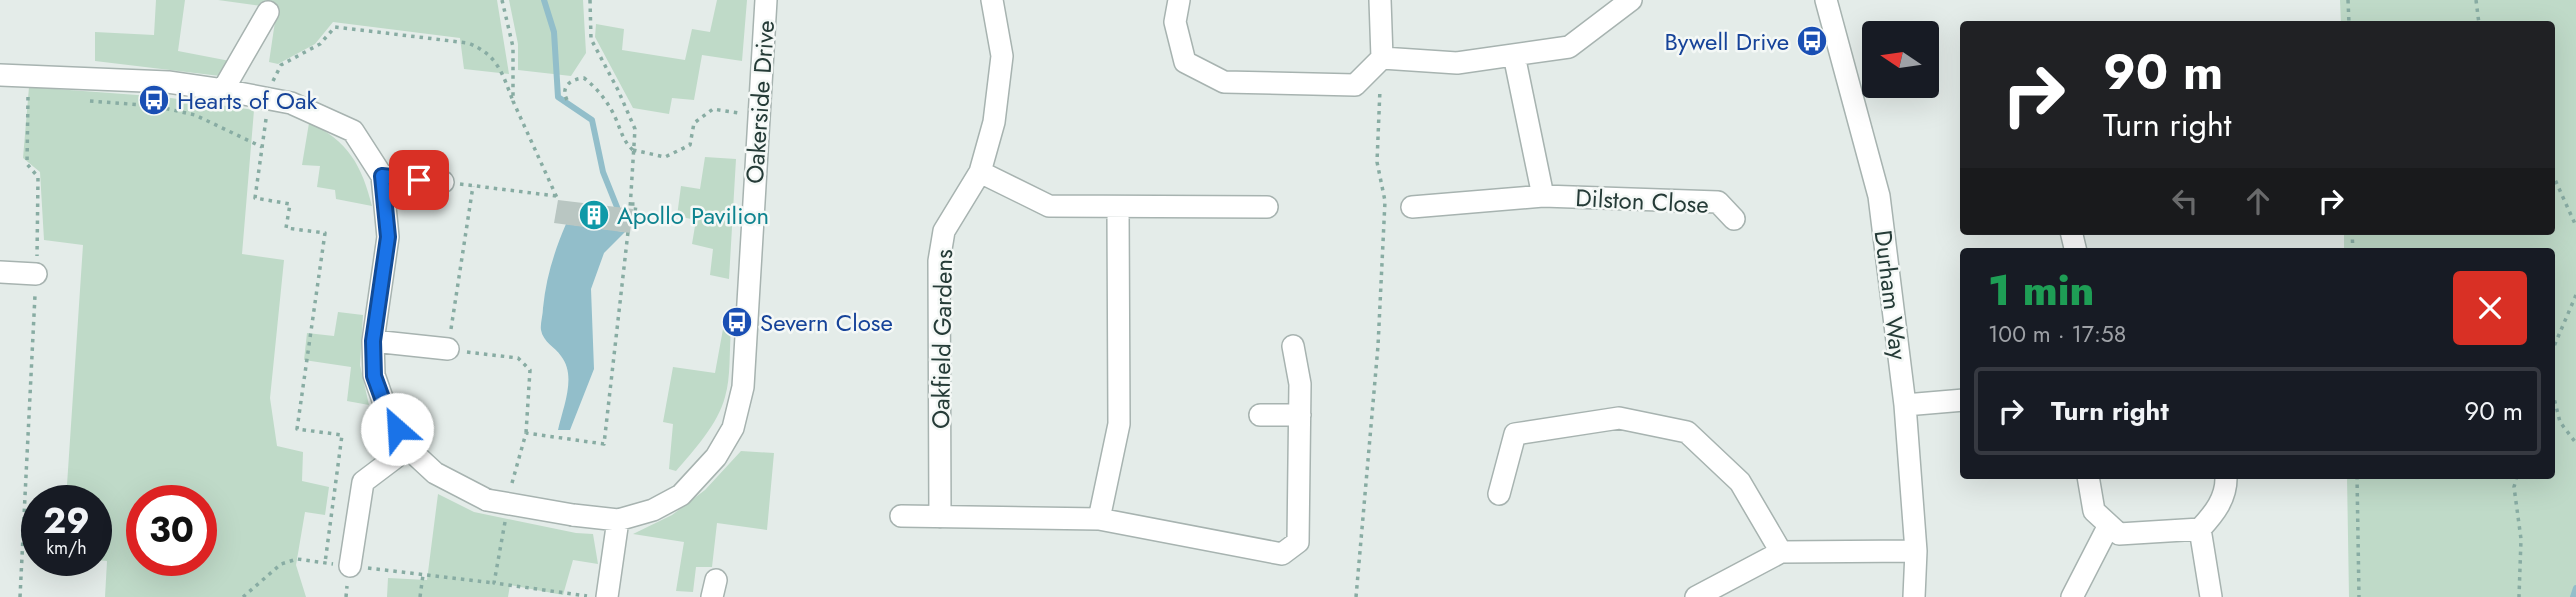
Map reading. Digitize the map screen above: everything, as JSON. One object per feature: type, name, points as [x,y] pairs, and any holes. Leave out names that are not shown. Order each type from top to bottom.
[{"type":"street","name":"Oakerside Drive","points":[[7,72],[76,70],[223,90],[291,103],[353,131],[382,176],[388,237],[373,341],[374,376],[386,409],[408,448],[435,473],[487,500],[618,520],[653,510],[681,495],[716,457],[733,428],[743,387],[766,0]]},
{"type":"street","name":"Oakfield Gardens","points":[[940,517],[939,261],[944,231],[980,172],[995,122],[1002,56],[992,0]]},
{"type":"street","points":[[1180,0],[1175,22],[1185,62],[1224,82],[1355,86],[1382,58],[1380,0]]},
{"type":"street","points":[[1382,58],[1457,63],[1569,47],[1632,0]]},
{"type":"street","name":"Durham Way","points":[[1826,0],[1879,196],[1905,405],[1916,551],[1914,597]]},
{"type":"street","points":[[223,90],[268,12]]},
{"type":"street","name":"Dilston Close","points":[[1514,55],[1543,196]]},
{"type":"street","points":[[980,172],[1049,206],[1267,207]]},
{"type":"street","points":[[382,176],[443,182]]},
{"type":"street","name":"Dilston Close","points":[[1412,207],[1543,196],[1718,202],[1734,219]]},
{"type":"street","points":[[1099,519],[1118,424],[1118,207]]},
{"type":"street","points":[[0,272],[36,274]]},
{"type":"street","points":[[373,341],[449,349]]},
{"type":"street","points":[[901,516],[1099,519],[1282,554],[1298,542],[1300,384],[1293,346]]},
{"type":"street","points":[[1905,405],[1960,400]]},
{"type":"street","points":[[1260,415],[1300,415]]},
{"type":"street","points":[[1499,494],[1515,434],[1619,418],[1687,432],[1740,482],[1781,552]]},
{"type":"street","points":[[350,566],[363,482],[408,448]]},
{"type":"street","points":[[2089,479],[2094,511],[2119,534],[2200,529]]},
{"type":"street","points":[[2211,597],[2200,529],[2220,503],[2226,479]]},
{"type":"street","points":[[607,597],[618,520]]},
{"type":"street","points":[[2074,592],[2109,525]]},
{"type":"street","points":[[1696,597],[1781,552],[1916,551]]},
{"type":"path","points":[[502,0],[513,47],[513,101]]},
{"type":"path","points":[[590,0],[591,39],[635,129],[631,209]]},
{"type":"path","points":[[2348,0],[2348,21]]},
{"type":"path","points":[[2476,0],[2479,21]]},
{"type":"path","points":[[325,563],[342,435],[297,429],[325,233],[286,228],[290,204],[255,198],[268,99],[274,76],[281,65],[320,44],[335,27],[468,43],[483,49],[499,65],[556,198],[443,182]]},
{"type":"path","points":[[1356,597],[1378,346],[1385,201],[1377,162],[1382,58]]},
{"type":"path","points":[[567,100],[564,94],[566,85],[573,79],[584,78],[597,89],[615,116],[625,144],[634,151],[665,157],[690,145],[694,123],[713,109],[758,116]]},
{"type":"path","points":[[20,597],[36,274],[38,177],[27,164],[28,91]]},
{"type":"path","points":[[87,101],[155,106],[195,115],[262,147]]},
{"type":"path","points":[[2555,180],[2576,226]]},
{"type":"path","points":[[473,186],[449,349],[518,358],[530,370],[526,433],[511,485]]},
{"type":"path","points":[[631,204],[636,204],[634,221],[632,220]]},
{"type":"path","points":[[526,433],[604,444],[628,232]]},
{"type":"path","points":[[2555,344],[2576,295]]},
{"type":"path","points":[[2555,405],[2560,422],[2576,443]]},
{"type":"path","points":[[2357,479],[2359,597]]},
{"type":"path","points":[[2516,479],[2514,487],[2521,539],[2519,597]]},
{"type":"path","points":[[506,519],[494,583],[594,597]]},
{"type":"path","points":[[420,597],[423,575]]},
{"type":"green space","points":[[156,0],[185,0],[178,51],[230,61],[220,76],[95,61],[95,32],[154,35]]},
{"type":"green space","points":[[218,0],[497,0],[509,74],[464,69],[460,38],[333,22],[315,44],[278,64],[269,62],[277,8]]},
{"type":"green space","points":[[509,0],[583,0],[586,53],[571,76],[518,70],[518,44]]},
{"type":"green space","points":[[717,0],[747,0],[742,61],[702,55],[694,100],[672,98],[669,114],[633,108],[595,37],[596,24],[624,29],[622,50],[685,60],[692,29],[710,32]]},
{"type":"green space","points":[[2340,0],[2576,0],[2576,597],[2349,597],[2347,479],[2555,479],[2555,248],[2344,248],[2344,235],[2555,235],[2555,21],[2341,21]]},
{"type":"green space","points":[[29,87],[164,97],[254,110],[242,254],[284,260],[270,398],[277,446],[303,452],[302,481],[329,487],[325,515],[305,512],[296,565],[306,597],[105,597],[106,576],[112,576],[112,485],[67,485],[83,245],[44,240],[40,172],[23,158]]},
{"type":"green space","points":[[309,123],[334,138],[351,156],[358,167],[372,206],[336,199],[335,190],[317,187],[320,166],[302,165]]},
{"type":"green space","points":[[705,157],[736,159],[729,279],[710,275],[713,249],[692,244],[696,220],[677,216],[681,186],[700,189]]},
{"type":"green space","points":[[338,312],[363,315],[360,365],[369,405],[347,401],[351,367],[304,360],[307,333],[334,336]]},
{"type":"green space","points":[[723,329],[731,331],[728,381],[722,407],[711,427],[676,471],[669,469],[673,424],[663,422],[673,367],[715,373]]},
{"type":"green space","points":[[741,451],[774,453],[767,530],[717,523],[712,567],[696,567],[693,592],[676,591],[684,542],[633,534],[672,515],[705,490]]},
{"type":"green space","points":[[438,494],[474,512],[576,533],[593,534],[598,564],[573,560],[563,595],[510,585],[508,597],[387,597],[388,578],[427,580]]},
{"type":"water","points":[[566,224],[625,232],[604,253],[591,289],[594,369],[570,430],[558,430],[567,392],[568,373],[561,356],[544,338],[541,325],[548,276]]},
{"type":"building","name":"Apollo Pavilion","points":[[558,200],[633,209],[630,233],[554,223]]},
{"type":"waterway","points":[[544,0],[554,32],[558,97],[592,120],[603,172],[617,207],[614,231]]},
{"type":"waterway","points":[[2573,597],[2576,588]]},
{"type":"place","name":"Bywell Drive","points":[[1812,41]]},
{"type":"place","name":"Hearts of Oak","points":[[154,100]]},
{"type":"place","name":"Apollo Pavilion","points":[[594,215]]},
{"type":"place","name":"Severn Close","points":[[737,322]]},
{"type":"route","points":[[397,429],[386,409],[374,376],[373,341],[388,237],[382,176],[419,180]]}]
